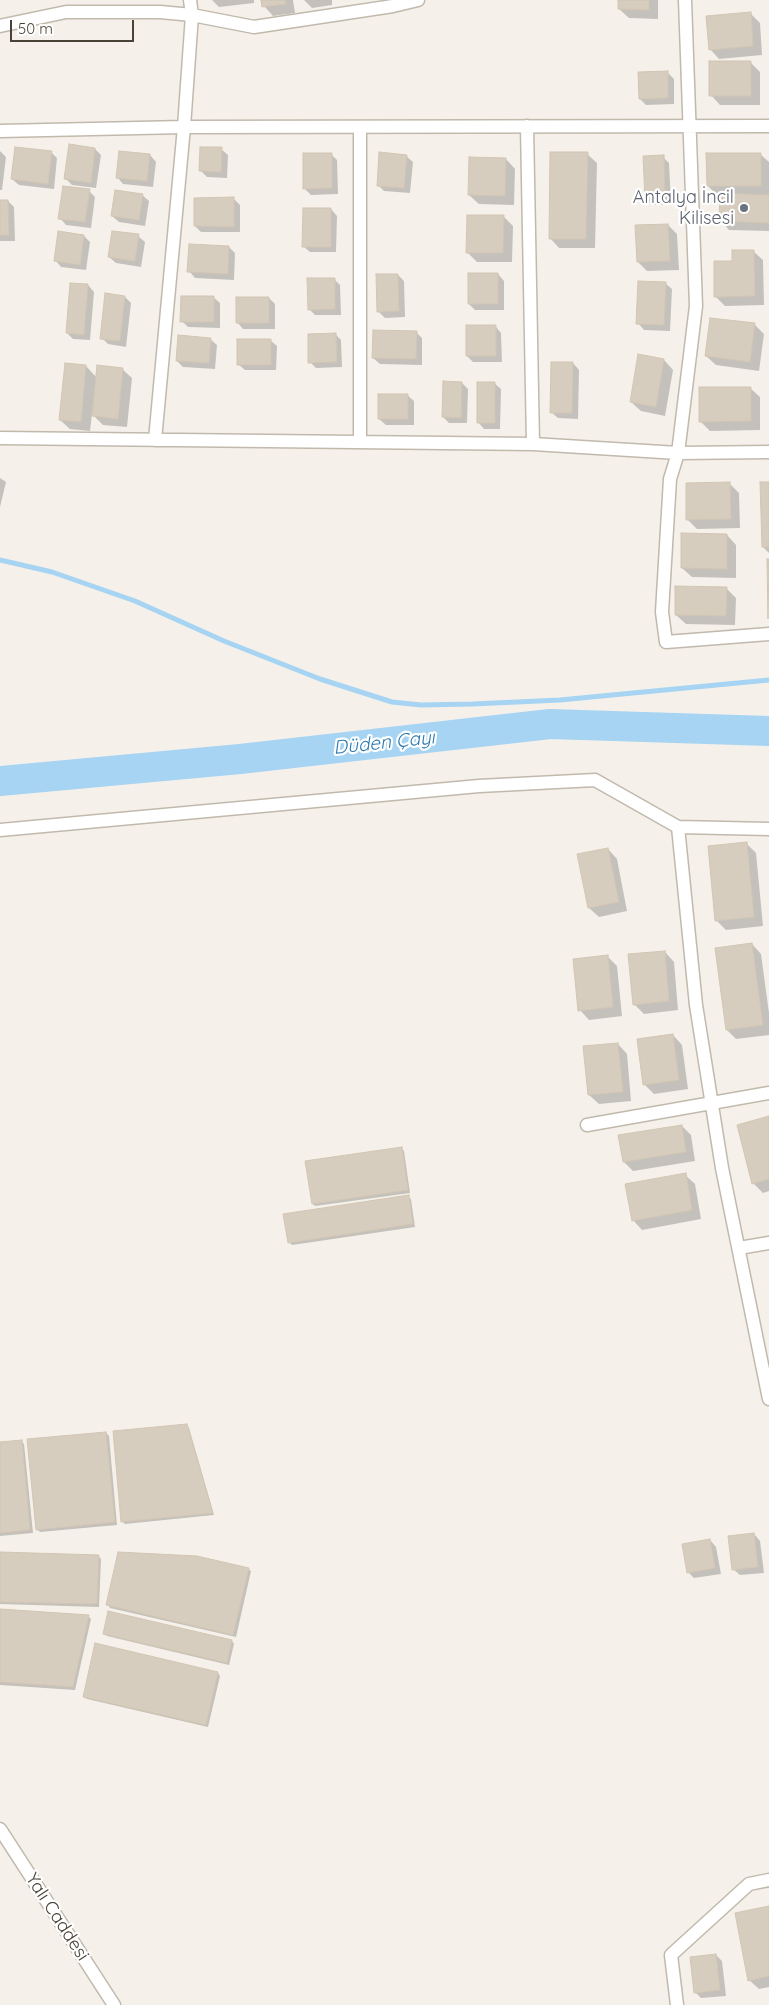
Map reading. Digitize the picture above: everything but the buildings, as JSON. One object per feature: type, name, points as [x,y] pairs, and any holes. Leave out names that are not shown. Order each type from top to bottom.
[{"type":"street","points":[[154,440],[184,127],[192,15],[190,0]]},
{"type":"street","points":[[0,26],[66,12],[160,12],[192,15],[254,27],[394,6],[418,0]]},
{"type":"street","points":[[685,0],[696,306],[678,453],[670,479],[662,612],[666,642],[769,634]]},
{"type":"street","points":[[527,126],[533,444]]},
{"type":"street","points":[[0,131],[184,127],[769,126]]},
{"type":"street","points":[[360,127],[360,442]]},
{"type":"street","points":[[0,438],[533,444],[678,453],[769,452]]},
{"type":"street","points":[[0,830],[479,786],[595,780],[678,827],[769,829]]},
{"type":"street","points":[[678,827],[696,1006],[712,1104],[769,1398]]},
{"type":"street","points":[[588,1126],[769,1093]]},
{"type":"street","points":[[739,1248],[769,1243]]},
{"type":"street","name":"Yalı Caddesi","points":[[0,1829],[114,2005]]},
{"type":"street","points":[[678,2005],[672,1955],[749,1884],[769,1880]]},
{"type":"waterway","points":[[0,560],[52,572],[135,601],[224,641],[320,679],[392,702],[421,705],[560,700],[769,680]]},
{"type":"waterway","name":"Düden Çayı","points":[[0,781],[240,759],[550,724],[769,731]]},
{"type":"place","name":"Antalya İncil Kilisesi","points":[[744,208]]}]
